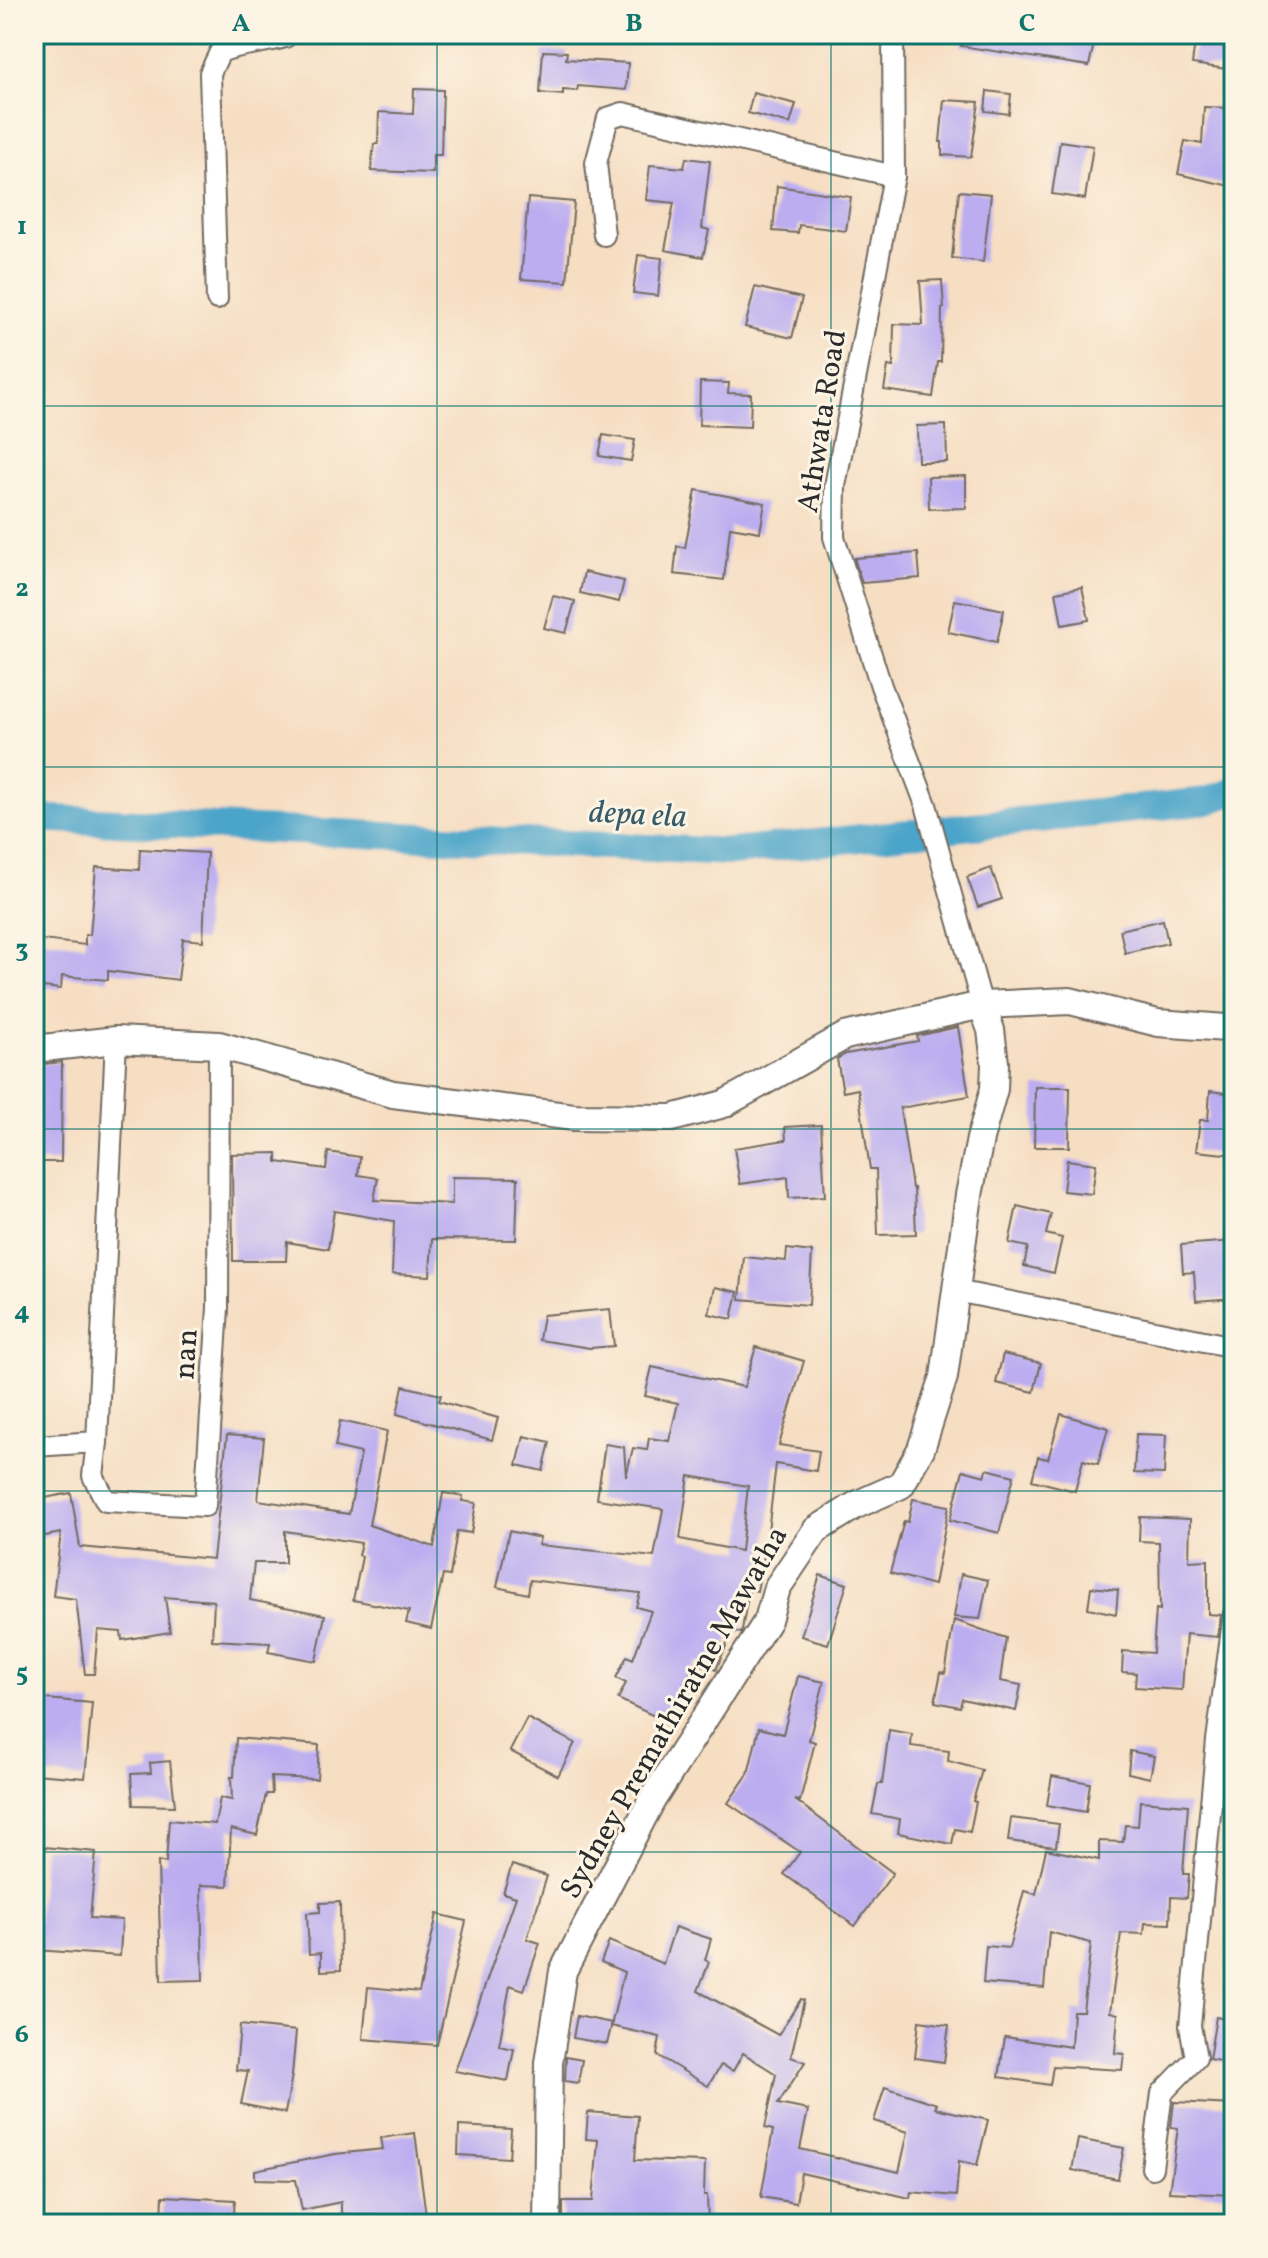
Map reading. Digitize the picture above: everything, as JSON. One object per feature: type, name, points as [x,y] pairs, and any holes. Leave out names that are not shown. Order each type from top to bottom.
[{"type":"street","points":[[217,299],[210,73],[220,52],[240,44],[276,40],[286,34]]},
{"type":"street","name":"Athwata Road","points":[[893,34],[894,176],[835,486],[834,537],[881,686],[926,805],[982,1005]]},
{"type":"street","points":[[604,235],[596,163],[608,118],[623,113],[894,176]]},
{"type":"street","points":[[34,1049],[116,1040],[219,1045],[393,1094],[574,1117],[672,1118],[724,1104],[845,1036],[982,1005],[1070,1001],[1158,1023],[1234,1026]]},
{"type":"street","name":"Sydney Premathiratne Mawatha","points":[[547,2224],[549,2063],[563,1971],[652,1800],[768,1620],[777,1588],[816,1530],[856,1505],[901,1485],[921,1449],[944,1377],[975,1167],[994,1089],[991,1030],[982,1005]]},
{"type":"street","points":[[34,1446],[97,1442],[116,1040]]},
{"type":"street","name":"nan","points":[[97,1442],[93,1476],[106,1501],[205,1506],[218,1308],[219,1045]]},
{"type":"street","points":[[956,1291],[1234,1347]]},
{"type":"street","points":[[1152,2168],[1162,2093],[1196,2058],[1190,2026],[1217,1740],[1234,1614]]},
{"type":"building","points":[[962,34],[1096,34],[1089,66],[961,46]]},
{"type":"building","points":[[1196,34],[1234,34],[1234,70],[1192,64]]},
{"type":"building","points":[[543,51],[567,52],[566,59],[628,63],[626,90],[578,86],[577,91],[563,90],[563,95],[540,93]]},
{"type":"building","points":[[414,89],[443,90],[441,155],[433,155],[433,173],[371,171],[374,144],[378,144],[379,112],[413,114]]},
{"type":"building","points":[[987,91],[1011,94],[1009,114],[985,111]]},
{"type":"building","points":[[753,93],[796,104],[790,124],[748,113]]},
{"type":"building","points":[[944,100],[979,102],[971,157],[942,155],[940,142]]},
{"type":"building","points":[[1204,107],[1234,108],[1234,166],[1230,186],[1178,174],[1185,141],[1202,144]]},
{"type":"building","points":[[1060,141],[1093,146],[1085,199],[1052,194]]},
{"type":"building","points":[[686,158],[710,161],[702,228],[709,230],[703,257],[665,250],[674,203],[646,200],[650,165],[684,168]]},
{"type":"building","points":[[777,186],[851,197],[846,231],[799,225],[798,233],[773,231]]},
{"type":"building","points":[[959,191],[991,194],[983,262],[952,258]]},
{"type":"building","points":[[528,198],[574,202],[567,282],[521,279]]},
{"type":"building","points":[[638,255],[662,258],[658,296],[633,293]]},
{"type":"building","points":[[942,280],[941,362],[938,362],[933,397],[884,390],[888,366],[893,367],[894,324],[923,325],[920,281]]},
{"type":"building","points":[[755,287],[802,298],[792,338],[745,327]]},
{"type":"building","points":[[700,382],[729,383],[728,393],[751,394],[750,427],[699,425]]},
{"type":"building","points":[[946,425],[947,462],[918,462],[917,426]]},
{"type":"building","points":[[603,435],[635,440],[631,461],[599,456]]},
{"type":"building","points":[[966,476],[966,508],[929,509],[928,477]]},
{"type":"building","points":[[696,490],[765,503],[760,532],[730,527],[724,580],[674,574],[677,546],[685,548]]},
{"type":"building","points":[[918,553],[920,578],[862,583],[855,558]]},
{"type":"building","points":[[584,572],[624,581],[619,602],[580,593]]},
{"type":"building","points":[[1082,587],[1089,620],[1062,625],[1056,592]]},
{"type":"building","points":[[553,596],[575,601],[566,633],[544,628]]},
{"type":"building","points":[[955,600],[1004,610],[997,642],[948,632]]},
{"type":"building","points":[[140,849],[207,853],[203,941],[183,939],[178,980],[108,971],[108,980],[62,976],[61,989],[34,986],[34,939],[85,945],[85,935],[90,935],[96,867],[139,870]]},
{"type":"building","points":[[991,868],[1002,899],[978,907],[967,877]]},
{"type":"building","points":[[1163,920],[1168,943],[1125,953],[1120,930]]},
{"type":"building","points":[[958,1027],[969,1096],[900,1108],[914,1188],[916,1234],[878,1235],[876,1169],[870,1169],[858,1089],[843,1092],[837,1059],[846,1054],[918,1041],[917,1036]]},
{"type":"building","points":[[62,1062],[61,1162],[34,1162],[34,1065]]},
{"type":"building","points":[[1035,1087],[1070,1087],[1069,1147],[1034,1147]]},
{"type":"building","points":[[1210,1091],[1234,1094],[1234,1155],[1196,1151],[1200,1120],[1208,1120]]},
{"type":"building","points":[[821,1125],[825,1196],[789,1198],[788,1177],[740,1184],[734,1148],[786,1140],[785,1127]]},
{"type":"building","points":[[328,1152],[360,1157],[358,1175],[378,1178],[374,1200],[452,1204],[452,1177],[518,1178],[516,1240],[432,1239],[430,1276],[392,1274],[394,1221],[334,1211],[328,1249],[287,1242],[286,1261],[233,1261],[232,1154],[277,1153],[277,1162],[326,1169]]},
{"type":"building","points":[[1067,1160],[1096,1164],[1092,1194],[1063,1191]]},
{"type":"building","points":[[1017,1206],[1051,1214],[1046,1234],[1062,1238],[1054,1273],[1024,1266],[1028,1247],[1009,1243]]},
{"type":"building","points":[[1234,1241],[1234,1298],[1196,1301],[1194,1272],[1183,1273],[1181,1245]]},
{"type":"building","points":[[787,1249],[812,1252],[809,1305],[740,1299],[744,1257],[786,1261]]},
{"type":"building","points":[[715,1287],[738,1292],[732,1319],[709,1314]]},
{"type":"building","points":[[610,1309],[614,1346],[590,1348],[539,1340],[543,1315]]},
{"type":"building","points":[[756,1347],[804,1361],[779,1445],[819,1451],[816,1471],[776,1464],[757,1591],[749,1589],[741,1633],[732,1631],[716,1670],[696,1662],[667,1722],[618,1699],[626,1683],[616,1678],[627,1656],[633,1659],[651,1611],[636,1607],[640,1593],[530,1580],[528,1594],[497,1587],[509,1531],[540,1538],[538,1545],[654,1557],[663,1509],[597,1499],[605,1444],[624,1447],[626,1476],[633,1448],[647,1450],[649,1438],[669,1441],[678,1403],[645,1396],[652,1367],[744,1387]],"holes":[[[689,1476],[748,1486],[741,1551],[680,1539]]]},
{"type":"building","points":[[1003,1354],[1041,1363],[1034,1392],[996,1383]]},
{"type":"building","points":[[403,1386],[441,1395],[439,1401],[498,1418],[492,1440],[397,1414]]},
{"type":"building","points":[[1061,1414],[1108,1428],[1098,1464],[1083,1460],[1075,1491],[1032,1480],[1038,1457],[1048,1459]]},
{"type":"building","points":[[340,1421],[387,1431],[369,1525],[434,1547],[443,1493],[463,1496],[462,1501],[476,1503],[471,1533],[457,1531],[450,1576],[443,1575],[431,1629],[406,1623],[409,1611],[353,1600],[362,1557],[358,1555],[361,1543],[285,1531],[285,1563],[254,1563],[250,1600],[325,1615],[316,1661],[268,1652],[270,1643],[212,1640],[214,1601],[165,1597],[170,1632],[122,1640],[121,1632],[98,1630],[94,1674],[85,1674],[76,1599],[53,1596],[61,1533],[34,1538],[34,1500],[71,1493],[80,1547],[213,1559],[227,1435],[264,1438],[258,1500],[349,1514],[361,1453],[335,1447]]},
{"type":"building","points":[[1136,1434],[1166,1435],[1164,1474],[1134,1473]]},
{"type":"building","points":[[524,1436],[550,1442],[543,1471],[517,1465]]},
{"type":"building","points":[[987,1469],[1014,1476],[999,1533],[950,1520],[963,1470],[985,1476]]},
{"type":"building","points":[[913,1499],[949,1506],[934,1585],[890,1573]]},
{"type":"building","points":[[1140,1517],[1190,1519],[1189,1561],[1208,1560],[1208,1614],[1221,1615],[1218,1637],[1186,1634],[1182,1690],[1135,1687],[1136,1673],[1122,1672],[1123,1651],[1153,1653],[1156,1609],[1160,1610],[1159,1542],[1139,1541]]},
{"type":"building","points":[[961,1574],[988,1580],[980,1619],[954,1617]]},
{"type":"building","points":[[820,1575],[847,1584],[828,1644],[801,1636]]},
{"type":"building","points":[[1091,1587],[1118,1590],[1116,1614],[1088,1608]]},
{"type":"building","points":[[954,1620],[1006,1638],[1000,1681],[1021,1685],[1016,1711],[962,1699],[960,1707],[935,1702],[941,1672],[945,1673]]},
{"type":"building","points":[[798,1676],[824,1682],[809,1740],[815,1742],[800,1801],[795,1800],[893,1873],[855,1926],[784,1874],[800,1852],[728,1803],[748,1774],[759,1728],[783,1734]]},
{"type":"building","points":[[34,1698],[92,1703],[85,1778],[34,1774]]},
{"type":"building","points":[[527,1718],[575,1743],[558,1776],[510,1751]]},
{"type":"building","points":[[889,1730],[912,1734],[911,1746],[949,1751],[948,1761],[982,1770],[973,1801],[976,1802],[970,1832],[955,1829],[952,1844],[898,1833],[900,1819],[872,1814],[878,1784],[882,1784]]},
{"type":"building","points":[[236,1738],[319,1745],[317,1779],[271,1777],[272,1794],[266,1794],[257,1835],[231,1829],[228,1886],[201,1885],[203,1980],[161,1981],[158,1862],[166,1862],[169,1820],[215,1824],[220,1798],[232,1800],[231,1777],[234,1777]]},
{"type":"building","points":[[1130,1751],[1154,1756],[1150,1778],[1128,1773]]},
{"type":"building","points":[[170,1761],[175,1806],[133,1805],[131,1774],[151,1773],[150,1763]]},
{"type":"building","points":[[1052,1776],[1090,1783],[1086,1812],[1047,1805]]},
{"type":"building","points":[[1140,1801],[1188,1805],[1183,1874],[1189,1874],[1187,1898],[1171,1897],[1170,1924],[1145,1923],[1144,1934],[1121,1933],[1110,2012],[1118,2014],[1115,2053],[1124,2054],[1122,2070],[1053,2066],[1050,2085],[999,2077],[1005,2037],[1071,2047],[1073,2011],[1083,2011],[1091,1943],[1049,1932],[1044,1988],[983,1983],[986,1946],[1009,1948],[1024,1891],[1036,1894],[1046,1849],[1099,1860],[1099,1841],[1123,1842],[1125,1825],[1138,1826]]},
{"type":"building","points":[[1011,1818],[1059,1824],[1056,1847],[1008,1841]]},
{"type":"building","points":[[44,1847],[96,1852],[90,1918],[122,1920],[120,1956],[36,1950]]},
{"type":"building","points":[[512,1865],[547,1876],[527,1939],[540,1943],[524,1990],[510,1985],[499,2046],[514,2049],[508,2081],[455,2071],[516,1897],[503,1893]]},
{"type":"building","points":[[340,1902],[341,1970],[321,1971],[321,1953],[309,1954],[307,1913],[320,1912],[320,1903]]},
{"type":"building","points":[[437,1914],[466,1921],[437,2045],[363,2039],[368,1987],[419,1992]]},
{"type":"building","points":[[675,1927],[711,1939],[705,1960],[709,1962],[698,1991],[778,2035],[801,1999],[804,2000],[791,2057],[805,2062],[778,2104],[808,2110],[800,2149],[899,2172],[908,2132],[874,2121],[885,2087],[937,2104],[935,2108],[988,2120],[977,2165],[959,2161],[956,2196],[911,2192],[910,2198],[801,2173],[796,2203],[761,2197],[773,2130],[765,2128],[776,2074],[743,2053],[733,2071],[721,2065],[708,2086],[657,2055],[660,2037],[611,2026],[624,1972],[601,1962],[609,1941],[663,1964]]},
{"type":"building","points":[[577,2016],[612,2023],[607,2044],[573,2038]]},
{"type":"building","points":[[1216,2017],[1234,2021],[1234,2064],[1209,2059]]},
{"type":"building","points":[[919,2021],[949,2025],[944,2062],[915,2058]]},
{"type":"building","points":[[240,2025],[296,2031],[285,2113],[241,2104],[248,2071],[236,2070]]},
{"type":"building","points":[[566,2057],[582,2060],[578,2083],[565,2081]]},
{"type":"building","points":[[1174,2102],[1234,2105],[1234,2195],[1169,2192],[1178,2128],[1171,2127]]},
{"type":"building","points":[[588,2112],[638,2116],[635,2160],[705,2162],[704,2195],[707,2195],[708,2224],[563,2224],[563,2201],[593,2201],[598,2140],[586,2139]]},
{"type":"building","points":[[459,2126],[511,2129],[509,2158],[458,2155]]},
{"type":"building","points":[[415,2133],[426,2215],[341,2214],[341,2202],[302,2210],[296,2180],[255,2179],[255,2170],[335,2154],[383,2149],[381,2138]]},
{"type":"building","points":[[1078,2139],[1124,2148],[1118,2179],[1072,2170]]},
{"type":"building","points":[[163,2196],[235,2200],[233,2224],[162,2220]]},
{"type":"waterway","name":"depa ela","points":[[34,818],[731,852],[1207,801],[1234,791]]}]
